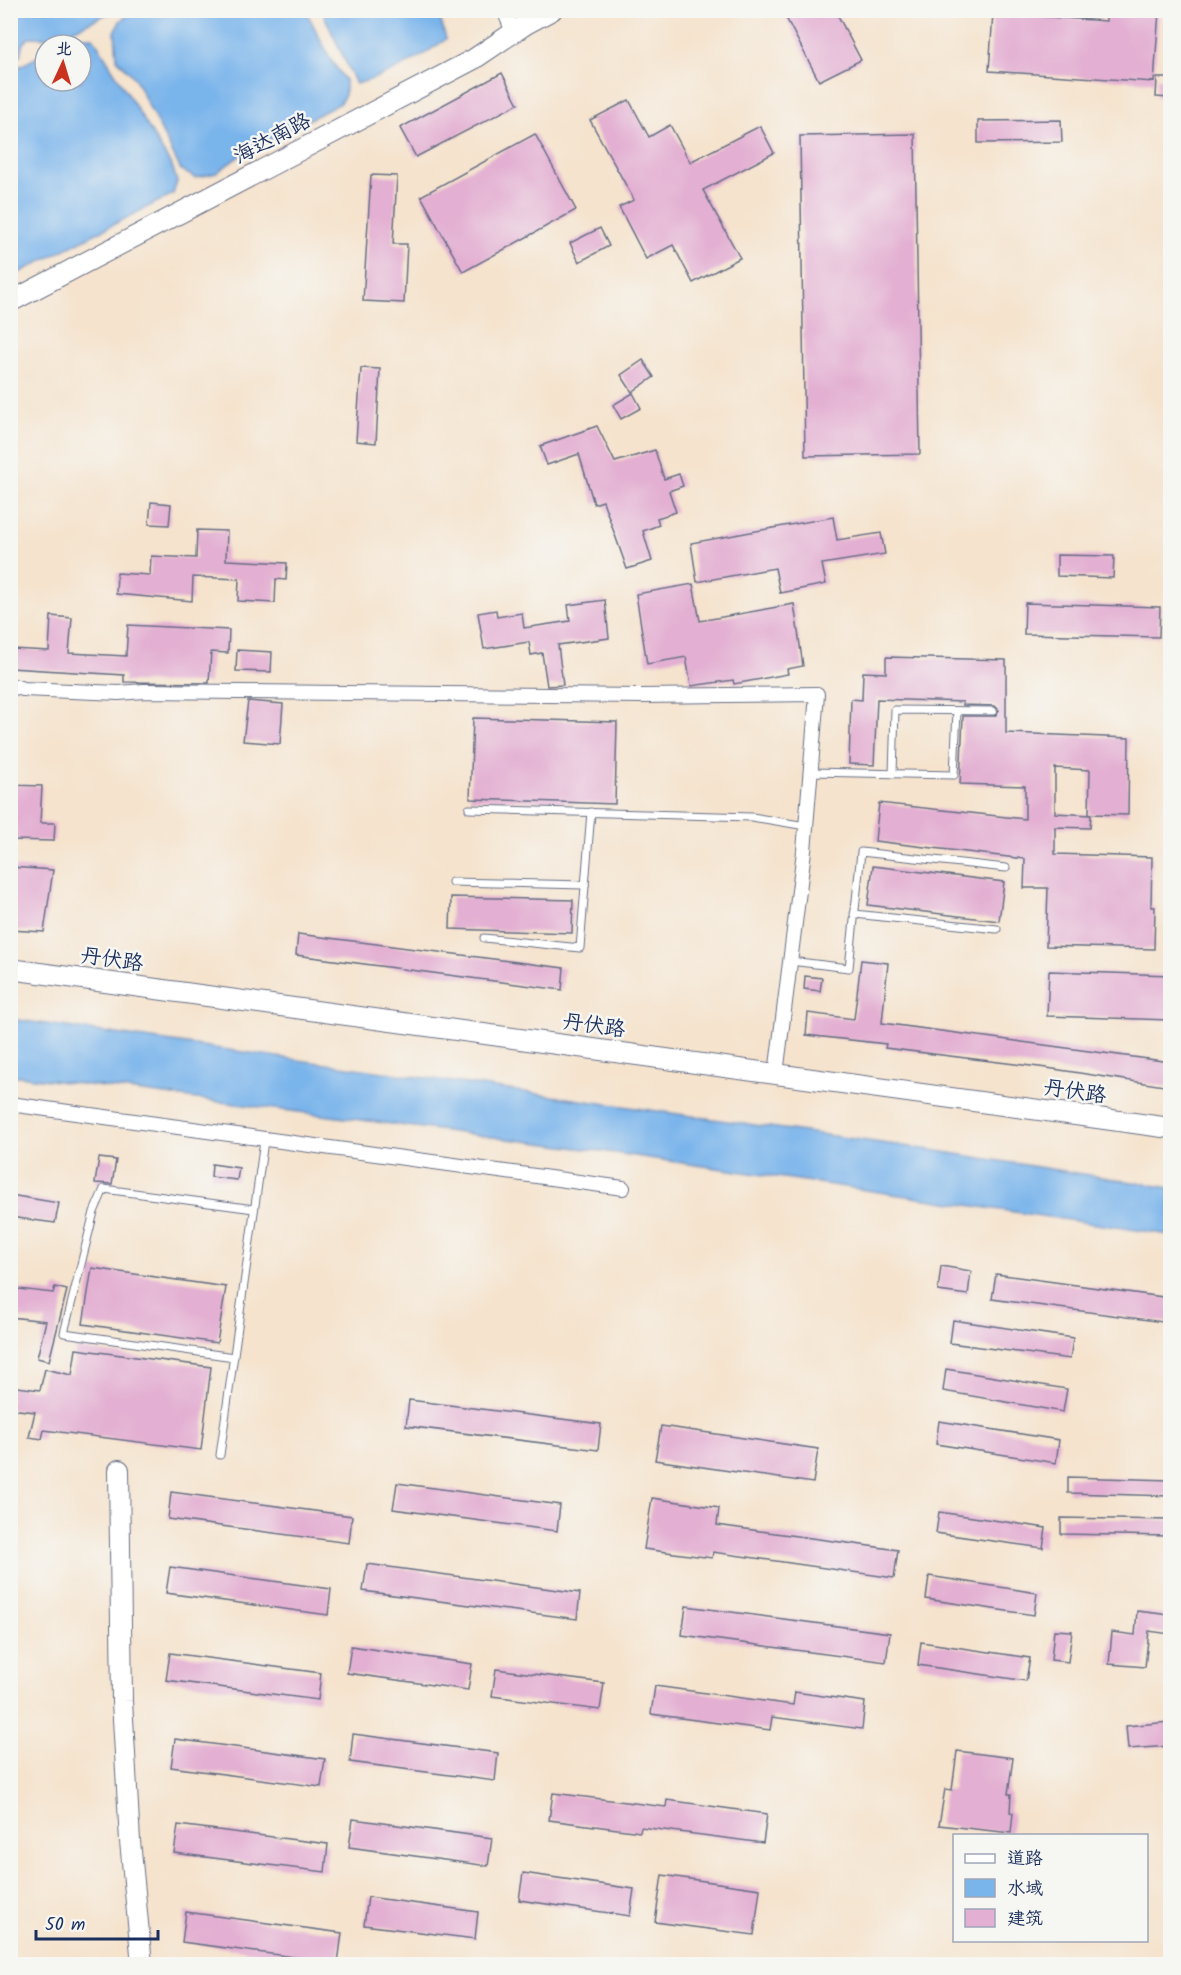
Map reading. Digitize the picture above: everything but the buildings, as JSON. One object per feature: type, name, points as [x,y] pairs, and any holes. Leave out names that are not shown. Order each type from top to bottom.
[{"type":"main road","name":"海达南路","points":[[10,302],[474,59],[513,32],[552,10]]},
{"type":"main road","name":"丹伏路","points":[[10,969],[1170,1128]]},
{"type":"main road","points":[[119,1470],[122,1701],[130,1841],[142,1965]]},
{"type":"street","points":[[504,10],[513,32]]},
{"type":"street","points":[[10,685],[23,689],[118,693],[144,691],[641,696],[817,694],[806,826],[776,1074]]},
{"type":"street","points":[[10,1104],[264,1141],[623,1188]]},
{"type":"lane","points":[[893,774],[895,710],[993,711]]},
{"type":"lane","points":[[811,772],[954,775],[957,711]]},
{"type":"lane","points":[[469,808],[752,817],[806,826]]},
{"type":"lane","points":[[484,938],[580,948],[591,812]]},
{"type":"lane","points":[[790,961],[849,968],[861,852],[1006,868]]},
{"type":"lane","points":[[452,882],[585,885]]},
{"type":"lane","points":[[854,914],[998,929]]},
{"type":"lane","points":[[220,1455],[264,1141]]},
{"type":"lane","points":[[234,1356],[64,1333],[94,1212],[104,1189],[254,1209]]},
{"type":"water","points":[[11,10],[114,10],[66,33],[33,33],[33,37],[23,43],[20,56],[11,61]]},
{"type":"water","points":[[135,10],[306,11],[331,60],[345,80],[345,95],[339,104],[241,155],[216,173],[195,178],[181,170],[134,77],[117,59],[115,32],[120,21]]},
{"type":"water","points":[[322,11],[438,11],[446,39],[403,66],[356,84]]},
{"type":"water","points":[[93,37],[173,168],[177,182],[173,194],[11,277],[11,71],[33,59],[33,93],[93,93]]},
{"type":"water","points":[[11,1019],[931,1150],[1170,1188],[1170,1235],[601,1151],[11,1075]]}]
